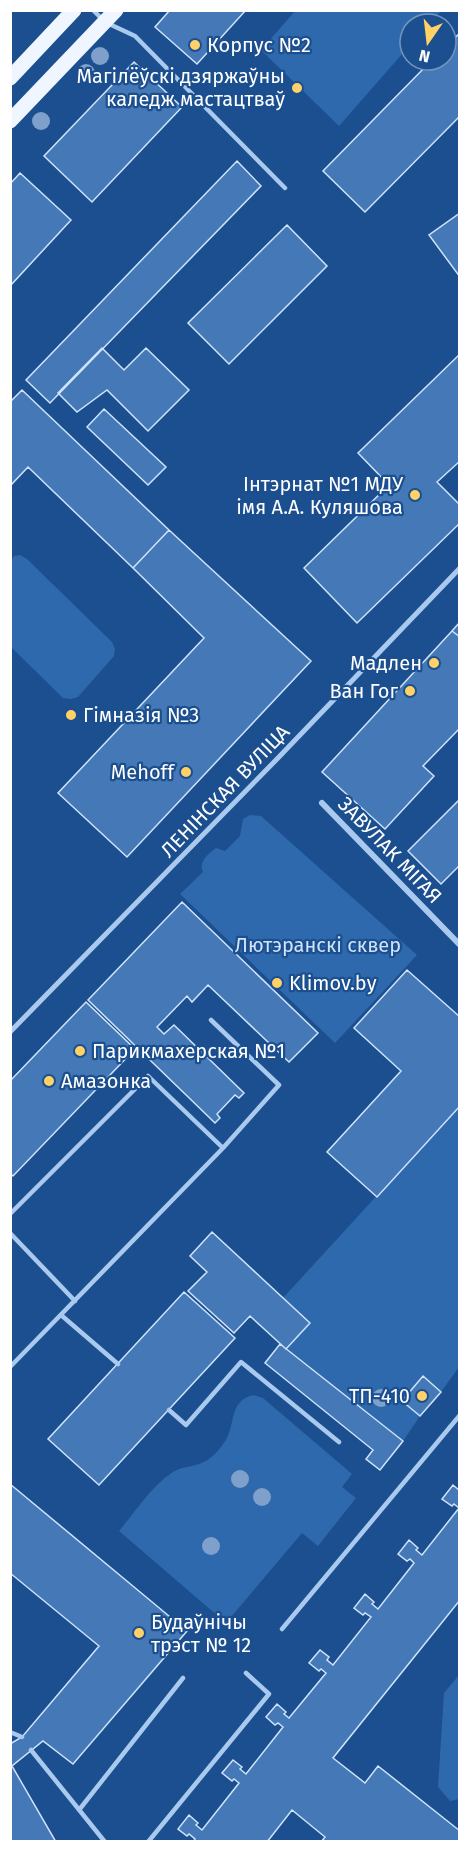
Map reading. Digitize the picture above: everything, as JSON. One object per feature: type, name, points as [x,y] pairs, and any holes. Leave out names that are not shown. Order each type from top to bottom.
[{"type":"main road","points":[[10,78],[74,10]]},
{"type":"main road","points":[[10,121],[110,16]]},
{"type":"street","name":"ЛЕНІНСКАЯ ВУЛІЦА","points":[[10,1032],[277,759],[459,568]]},
{"type":"street","name":"ЗАВУЛАК МІГАЯ","points":[[322,803],[459,945]]},
{"type":"lane","points":[[93,10],[110,16],[135,36],[285,188]]},
{"type":"lane","points":[[10,1368],[223,1148],[279,1085],[211,1020]]},
{"type":"lane","points":[[10,1214],[148,1076],[223,1148]]},
{"type":"lane","points":[[10,1233],[75,1301]]},
{"type":"lane","points":[[61,1315],[118,1364]]},
{"type":"lane","points":[[168,1410],[186,1425],[241,1362],[339,1442]]},
{"type":"lane","points":[[282,1629],[459,1415]]},
{"type":"lane","points":[[148,1842],[269,1694],[246,1673]]},
{"type":"lane","points":[[79,1810],[183,1678]]},
{"type":"lane","points":[[10,1732],[22,1737]]},
{"type":"lane","points":[[31,1750],[105,1842]]},
{"type":"green space","points":[[295,10],[441,11],[398,12],[398,59],[339,126],[261,50]]},
{"type":"green space","points":[[20,555],[27,559],[112,642],[115,649],[114,656],[78,697],[63,698],[11,647],[11,560],[14,556]]},
{"type":"green space","name":"Лютэранскі сквер","points":[[250,815],[261,816],[417,955],[335,1043],[180,894],[203,872],[202,865],[207,856],[216,848],[225,851],[240,836],[243,819]]},
{"type":"green space","points":[[459,1106],[459,1367],[441,1392],[423,1377],[402,1401],[420,1416],[403,1441],[286,1349],[283,1298]]},
{"type":"green space","points":[[253,1395],[263,1398],[352,1474],[342,1487],[356,1498],[318,1546],[302,1533],[226,1623],[119,1531],[165,1478],[177,1470],[208,1460],[221,1447],[226,1440],[239,1403]]},
{"type":"green space","points":[[459,1675],[459,1799],[450,1801],[438,1787],[444,1693]]},
{"type":"building","name":"Корпус №2","points":[[170,10],[246,10],[197,64],[155,27]]},
{"type":"building","points":[[460,33],[460,116],[365,212],[323,171],[420,72],[458,72],[458,35]]},
{"type":"building","points":[[134,62],[182,107],[92,202],[44,156]]},
{"type":"building","points":[[237,161],[261,186],[50,403],[26,380]]},
{"type":"building","points":[[20,173],[71,220],[10,286],[10,184]]},
{"type":"building","points":[[460,213],[460,277],[429,235]]},
{"type":"building","points":[[287,225],[327,266],[229,364],[188,323]]},
{"type":"building","points":[[102,348],[124,370],[146,348],[189,390],[148,431],[107,390],[77,412],[58,393]]},
{"type":"building","name":"Інтэрнат №1 МДУ імя А.А. Куляшова","points":[[460,354],[460,461],[437,482],[460,505],[460,523],[357,623],[304,568],[389,485],[358,453]]},
{"type":"building","points":[[22,390],[169,530],[133,568],[28,467],[10,486],[10,402]]},
{"type":"building","points":[[104,409],[166,467],[148,485],[87,427]]},
{"type":"building","points":[[169,530],[311,661],[127,857],[58,793],[204,638],[133,568]]},
{"type":"building","points":[[460,622],[460,637],[452,631]]},
{"type":"building","points":[[452,631],[460,637],[460,728],[423,766],[434,776],[385,829],[322,772]]},
{"type":"building","points":[[460,799],[460,865],[441,884],[408,851]]},
{"type":"building","points":[[182,902],[318,1033],[289,1062],[208,985],[192,1002],[187,996],[157,1027],[164,1034],[174,1025],[244,1093],[239,1098],[235,1095],[217,1114],[220,1118],[215,1123],[88,1000]]},
{"type":"building","points":[[407,970],[460,1017],[460,1106],[377,1197],[327,1152],[401,1071],[354,1028]]},
{"type":"building","points":[[86,1002],[135,1049],[13,1176],[10,1173],[10,1081]]},
{"type":"building","points":[[212,1232],[310,1323],[286,1349],[250,1316],[234,1333],[188,1291],[207,1272],[190,1256]]},
{"type":"building","points":[[184,1292],[235,1338],[99,1485],[48,1439]]},
{"type":"building","points":[[280,1344],[403,1441],[380,1470],[366,1459],[373,1450],[265,1363]]},
{"type":"building","name":"ТП-410","points":[[423,1376],[441,1392],[420,1416],[402,1401]]},
{"type":"building","points":[[10,1484],[187,1631],[73,1764],[43,1741],[12,1766],[56,1842],[10,1842],[10,1744],[22,1737],[99,1646],[10,1573]]},
{"type":"building","points":[[453,1485],[460,1491],[460,1600],[333,1758],[365,1783],[378,1766],[460,1831],[460,1839],[457,1842],[321,1842],[325,1837],[292,1810],[267,1842],[193,1842],[195,1839],[178,1829],[189,1815],[202,1830],[239,1783],[234,1779],[232,1781],[222,1773],[233,1760],[242,1767],[240,1769],[246,1774],[283,1727],[278,1723],[275,1725],[266,1717],[277,1704],[289,1718],[326,1673],[321,1669],[319,1671],[309,1663],[320,1650],[329,1657],[327,1660],[333,1665],[371,1617],[365,1613],[363,1615],[354,1608],[365,1594],[378,1609],[414,1563],[398,1554],[409,1540],[422,1555],[459,1508],[442,1499]]},
{"type":"place","name":"Корпус №2","points":[[195,45]]},
{"type":"place","name":"Магілёўскі дзяржаўны каледж мастацтваў","points":[[297,88]]},
{"type":"place","name":"Інтэрнат №1 МДУ імя А.А. Куляшова","points":[[415,495]]},
{"type":"place","name":"Мадлен","points":[[434,663]]},
{"type":"place","name":"Ван Гог","points":[[410,691]]},
{"type":"place","name":"Гімназія №3","points":[[71,715]]},
{"type":"place","name":"Mehoff","points":[[186,772]]},
{"type":"place","name":"Klimov.by","points":[[277,983]]},
{"type":"place","name":"Парикмахерская №1","points":[[80,1051]]},
{"type":"place","name":"Амазонка","points":[[49,1081]]},
{"type":"place","name":"ТП-410","points":[[422,1396]]},
{"type":"place","name":"Будаўнічы трэст № 12","points":[[139,1633]]}]
